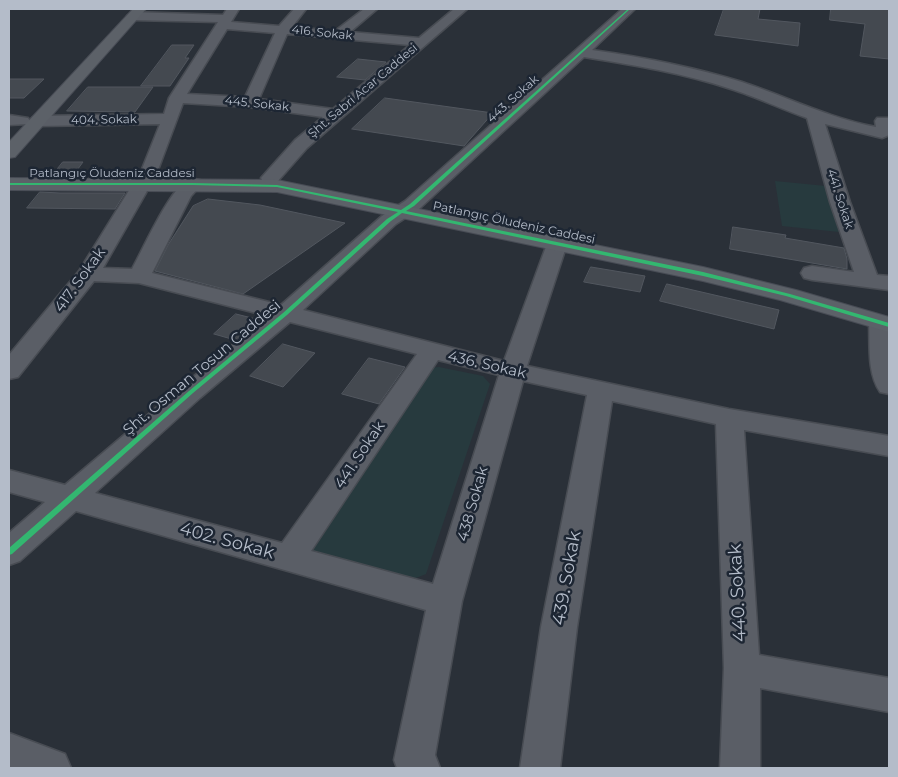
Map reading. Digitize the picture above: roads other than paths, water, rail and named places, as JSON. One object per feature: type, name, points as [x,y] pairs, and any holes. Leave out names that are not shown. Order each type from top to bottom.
[{"type":"main road","points":[[9,136],[134,11]]},
{"type":"main road","points":[[9,153],[23,121]]},
{"type":"main road","name":"Patlangıç Öludeniz Caddesi","points":[[9,177],[277,186],[407,208],[712,266],[793,286],[887,321]]},
{"type":"main road","name":"Patlangıç Öludeniz Caddesi","points":[[9,184],[270,178],[303,182],[556,244],[745,284],[887,321]]},
{"type":"street","points":[[250,102],[283,29],[300,9]]},
{"type":"street","points":[[338,35],[371,9]]},
{"type":"street","name":"Şht. Sabri Acar Caddesi","points":[[270,178],[302,144],[461,9]]},
{"type":"street","name":"443. Sokak","points":[[407,208],[629,9]]},
{"type":"street","name":"416. Sokak","points":[[134,11],[228,18],[283,29],[421,42]]},
{"type":"street","name":"417. Sokak","points":[[9,370],[88,274],[144,181],[177,98],[228,18]]},
{"type":"street","points":[[581,52],[640,62],[706,77],[756,92],[814,116],[853,128],[882,133],[885,130],[883,121]]},
{"type":"street","name":"445. Sokak","points":[[177,98],[250,102],[338,114]]},
{"type":"street","name":"441. Sokak","points":[[814,116],[840,202],[879,282]]},
{"type":"street","name":"404. Sokak","points":[[23,121],[170,119]]},
{"type":"street","points":[[139,276],[183,193],[193,184]]},
{"type":"street","name":"Şht. Osman Tosun Caddesi","points":[[9,552],[69,498],[407,208]]},
{"type":"street","name":"438 Sokak","points":[[420,768],[414,760],[444,601],[512,371],[556,244]]},
{"type":"street","points":[[812,273],[879,282]]},
{"type":"street","name":"436. Sokak","points":[[88,274],[139,276],[431,352],[512,371],[729,418],[889,446]]},
{"type":"street","points":[[887,321],[883,360],[889,386]]},
{"type":"street","name":"441. Sokak","points":[[289,558],[431,352]]},
{"type":"street","name":"439. Sokak","points":[[540,768],[559,627],[601,389]]},
{"type":"street","name":"440. Sokak","points":[[729,418],[742,668],[740,768]]},
{"type":"street","name":"402. Sokak","points":[[9,481],[444,601]]},
{"type":"street","points":[[742,668],[889,695]]},
{"type":"street","points":[[9,752],[51,768]]}]
